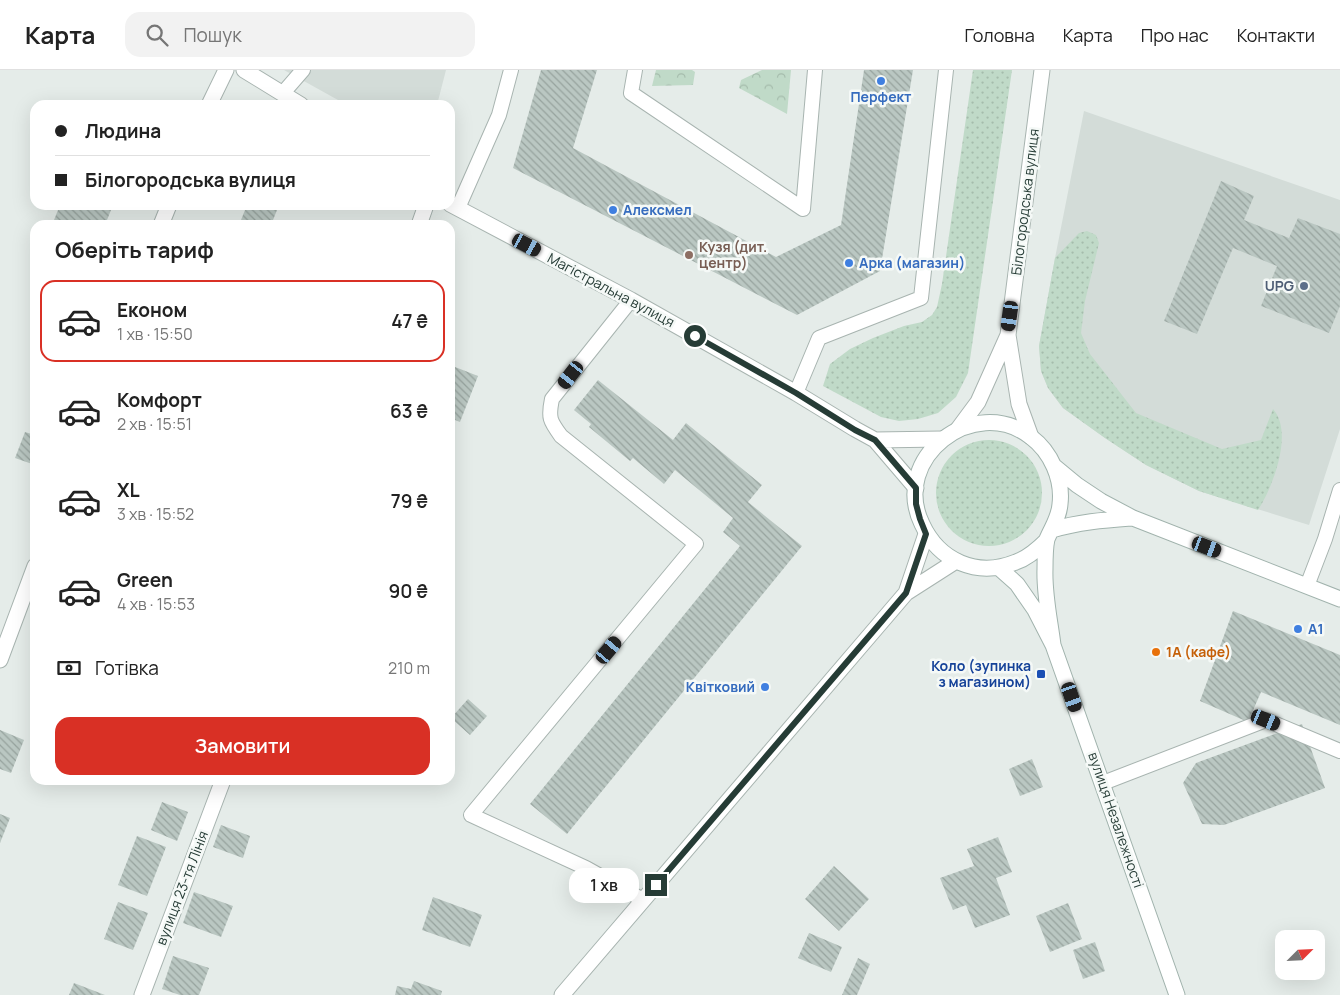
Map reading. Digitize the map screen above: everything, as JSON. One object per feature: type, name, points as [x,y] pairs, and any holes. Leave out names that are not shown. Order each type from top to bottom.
[{"type":"street","points":[[211,100],[226,70]]},
{"type":"street","points":[[244,70],[294,100]]},
{"type":"street","name":"Білогородська вулиця","points":[[1008,335],[1042,70]]},
{"type":"street","name":"Магістральна вулиця","points":[[455,207],[631,300],[875,440]]},
{"type":"street","points":[[958,429],[978,402],[1008,335]]},
{"type":"street","points":[[1008,335],[1019,404],[1031,437]]},
{"type":"street","points":[[996,423],[1013,427],[1031,437],[1044,450],[1054,466],[1060,484],[1060,503],[1056,522],[1049,535],[1034,552],[1018,562],[999,568],[970,566],[947,556],[926,534],[916,504],[916,488],[920,469],[929,452],[942,439],[958,429],[977,424],[996,423]]},
{"type":"street","points":[[875,440],[942,439]]},
{"type":"street","points":[[875,440],[916,488]]},
{"type":"street","points":[[1054,466],[1085,491],[1133,518],[1340,599]]},
{"type":"street","points":[[1049,535],[1072,524],[1133,518]]},
{"type":"street","points":[[906,593],[926,534]]},
{"type":"street","points":[[1049,535],[1045,570],[1047,600],[1054,645]]},
{"type":"street","points":[[562,995],[906,593],[956,561]]},
{"type":"street","points":[[999,568],[1017,584],[1035,610],[1054,645]]},
{"type":"street","points":[[0,660],[30,579]]},
{"type":"street","name":"вулиця Незалежності","points":[[1054,645],[1177,995]]},
{"type":"street","name":"вулиця 23-тя Лінія","points":[[142,995],[221,785]]},
{"type":"lane","points":[[283,93],[303,70]]},
{"type":"lane","points":[[455,204],[499,115],[512,70]]},
{"type":"lane","points":[[636,70],[631,93],[803,209],[815,70]]},
{"type":"lane","points":[[796,393],[818,338],[921,298],[946,70]]},
{"type":"lane","points":[[631,300],[552,399],[549,413],[553,425],[561,436],[696,544],[471,816],[586,868],[643,900]]},
{"type":"lane","points":[[1308,586],[1340,490]]},
{"type":"lane","points":[[1103,783],[1266,720],[1340,751]]},
{"type":"shaded area","points":[[284,70],[446,70],[438,100],[338,100]]},
{"type":"shaded area","points":[[1084,111],[1340,200],[1340,429],[1309,525],[1199,491],[1146,465],[1063,408],[1048,388],[1041,371],[1039,346]]},
{"type":"green space","points":[[656,70],[692,70],[695,72],[693,85],[652,86]]},
{"type":"green space","points":[[762,70],[791,70],[787,114],[739,88],[741,80]]},
{"type":"green space","points":[[973,70],[1012,70],[968,373],[956,397],[938,413],[918,419],[899,421],[881,417],[823,386],[830,364],[850,349],[904,326],[922,322],[932,315],[937,307]]},
{"type":"green space","points":[[1087,231],[1096,235],[1099,243],[1085,301],[1081,333],[1090,354],[1136,413],[1222,449],[1261,440],[1273,409],[1279,419],[1282,431],[1279,460],[1270,488],[1258,510],[1199,491],[1146,465],[1063,408],[1048,388],[1041,371],[1039,346],[1055,258],[1079,233]]},
{"type":"green space","points":[[989,440],[1009,444],[1026,456],[1038,473],[1042,493],[1038,513],[1026,530],[1009,542],[989,546],[969,542],[952,530],[940,513],[936,493],[940,473],[952,456],[969,444]]},
{"type":"building","points":[[541,70],[597,70],[573,148],[776,257],[841,225],[864,70],[913,70],[880,271],[797,315],[513,168]]},
{"type":"building","points":[[1221,181],[1254,196],[1244,220],[1289,238],[1298,218],[1340,234],[1340,306],[1329,333],[1261,306],[1277,266],[1233,248],[1197,334],[1164,321]]},
{"type":"building","points":[[58,210],[111,210],[107,220],[54,220]]},
{"type":"building","points":[[245,210],[277,210],[273,220],[241,220]]},
{"type":"building","points":[[455,367],[478,376],[460,422],[455,420]]},
{"type":"building","points":[[598,380],[673,440],[686,423],[762,485],[748,502],[802,546],[567,834],[530,804],[740,546],[723,532],[733,518],[675,470],[664,484],[633,458],[630,461],[589,427],[591,424],[574,410]]},
{"type":"building","points":[[25,432],[30,434],[30,463],[15,458]]},
{"type":"building","points":[[1233,611],[1340,655],[1340,725],[1261,692],[1248,722],[1200,701]]},
{"type":"building","points":[[468,699],[487,716],[470,735],[455,722],[455,714]]},
{"type":"building","points":[[1302,724],[1325,788],[1224,825],[1202,824],[1183,783],[1196,763]]},
{"type":"building","points":[[0,730],[24,740],[11,773],[0,769]]},
{"type":"building","points":[[1032,759],[1043,787],[1020,796],[1009,769]]},
{"type":"building","points":[[162,802],[188,812],[177,841],[151,830]]},
{"type":"building","points":[[0,814],[10,818],[0,843]]},
{"type":"building","points":[[221,825],[250,836],[243,858],[213,847]]},
{"type":"building","points":[[137,836],[166,847],[147,896],[118,885]]},
{"type":"building","points":[[998,837],[1012,872],[996,878],[1010,915],[975,928],[966,905],[953,910],[940,878],[974,866],[967,849]]},
{"type":"building","points":[[834,866],[869,899],[839,931],[805,899]]},
{"type":"building","points":[[194,892],[233,906],[221,937],[183,923]]},
{"type":"building","points":[[433,897],[482,915],[470,947],[422,930]]},
{"type":"building","points":[[118,902],[148,913],[133,950],[104,939]]},
{"type":"building","points":[[1068,903],[1082,939],[1050,952],[1036,916]]},
{"type":"building","points":[[809,933],[842,947],[831,972],[798,958]]},
{"type":"building","points":[[1095,942],[1105,971],[1083,979],[1073,950]]},
{"type":"building","points":[[173,956],[209,968],[199,995],[180,995],[162,989]]},
{"type":"building","points":[[858,958],[870,964],[857,995],[842,995]]},
{"type":"building","points":[[414,981],[442,991],[441,995],[395,995],[397,986],[411,989]]},
{"type":"building","points":[[74,983],[105,995],[69,995]]},
{"type":"place","name":"Перфект","points":[[881,81]]},
{"type":"place","name":"Алексмел","points":[[613,210]]},
{"type":"place","name":"Кузя (дит. центр)","points":[[689,255]]},
{"type":"place","name":"Арка (магазин)","points":[[849,263]]},
{"type":"place","name":"UPG","points":[[1304,286]]},
{"type":"place","name":"А1","points":[[1298,629]]},
{"type":"place","name":"1А (кафе)","points":[[1156,652]]},
{"type":"place","name":"Коло (зупинка з магазином)","points":[[1041,674]]},
{"type":"place","name":"Квітковий","points":[[765,687]]},
{"type":"route","points":[[656,885],[906,593],[926,534],[916,504],[916,488],[875,440],[695,336]]}]
